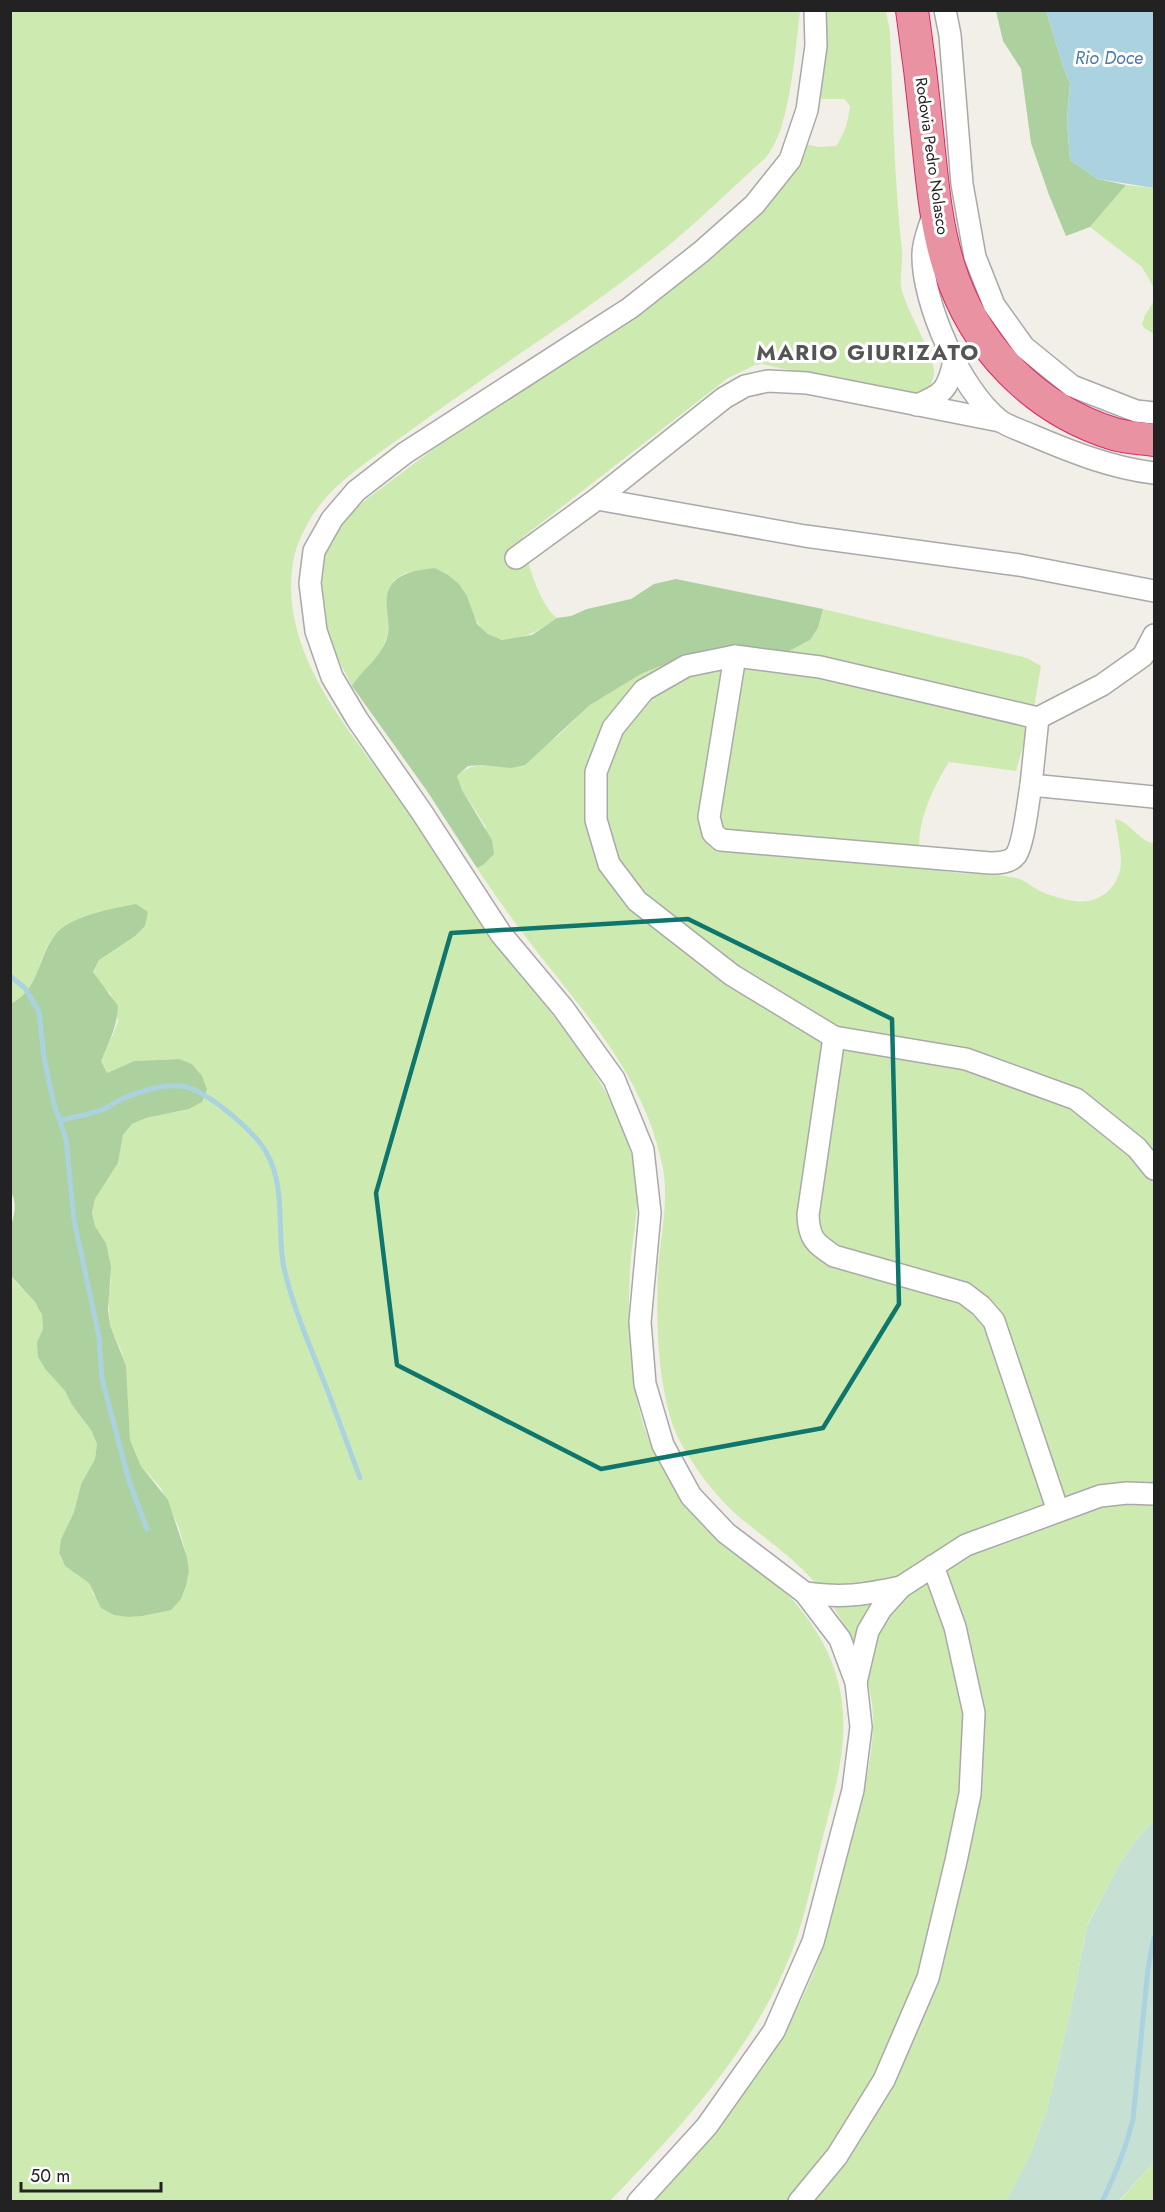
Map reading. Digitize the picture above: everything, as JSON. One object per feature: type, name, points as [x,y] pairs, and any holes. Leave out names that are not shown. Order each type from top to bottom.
[{"type":"highway","name":"Rodovia Pedro Nolasco","points":[[912,10],[935,205],[948,265],[962,304],[985,343],[1017,379],[1060,411],[1115,434],[1155,440]]},
{"type":"street","points":[[638,2202],[707,2126],[774,2031],[813,1942],[854,1790],[861,1727],[856,1682],[840,1639],[805,1593],[726,1533],[691,1496],[663,1445],[645,1384],[640,1322],[650,1212],[643,1150],[614,1079],[563,1008],[501,934],[421,811],[357,719],[332,677],[316,631],[310,583],[314,551],[332,519],[356,491],[405,453],[630,308],[701,252],[754,205],[790,160],[807,110],[816,46],[815,10]]},
{"type":"street","points":[[945,10],[950,35],[962,184],[975,257],[994,305],[1024,347],[1072,386],[1136,411],[1155,413]]},
{"type":"street","points":[[935,205],[923,252],[930,303],[954,361],[973,392],[1000,421]]},
{"type":"street","points":[[917,405],[939,396],[950,379],[954,361]]},
{"type":"street","points":[[516,558],[597,499],[724,398],[746,386],[768,381],[807,383],[1000,421],[1079,456],[1155,473]]},
{"type":"street","points":[[597,499],[805,536],[1019,565],[1155,591]]},
{"type":"street","points":[[1155,635],[1143,656],[1102,685],[1038,718],[820,667],[735,656],[686,666],[644,690],[613,728],[596,772],[596,820],[609,864],[637,901],[732,975],[834,1037],[966,1059],[1076,1099],[1137,1148],[1155,1169]]},
{"type":"street","points":[[735,656],[709,817],[713,832],[721,840],[955,861],[1003,862],[1015,856],[1020,844],[1031,785],[1038,718]]},
{"type":"street","points":[[1031,785],[1155,797]]},
{"type":"street","points":[[834,1037],[808,1215],[809,1230],[817,1245],[834,1256],[964,1293],[981,1306],[994,1321],[1058,1511]]},
{"type":"street","points":[[856,1682],[868,1631],[881,1609],[901,1587],[966,1545],[1100,1496],[1127,1493],[1155,1494]]},
{"type":"street","points":[[799,2202],[837,2156],[884,2080],[928,1978],[956,1862],[970,1794],[974,1713],[955,1627],[933,1566]]},
{"type":"street","points":[[805,1593],[863,1595],[901,1587]]},
{"type":"highlighted area","points":[[688,919],[892,1019],[899,1304],[823,1428],[601,1469],[397,1365],[376,1193],[451,933]]},
{"type":"green space","points":[[11,11],[800,11],[787,106],[776,141],[765,158],[642,267],[388,446],[345,479],[327,496],[307,525],[297,547],[292,569],[292,603],[298,635],[310,666],[326,695],[488,931],[581,1052],[604,1089],[619,1120],[631,1154],[637,1189],[629,1293],[632,1364],[640,1411],[655,1454],[667,1474],[690,1501],[760,1566],[801,1610],[823,1643],[840,1689],[843,1733],[837,1778],[806,1907],[791,1954],[757,2023],[735,2055],[688,2116],[610,2201],[11,2201],[10,1276],[35,1302],[42,1315],[43,1329],[37,1342],[46,1370],[65,1391],[72,1405],[91,1430],[97,1444],[95,1459],[81,1484],[74,1512],[61,1539],[59,1554],[65,1566],[89,1583],[94,1596],[181,1599],[189,1571],[187,1557],[179,1528],[161,1488],[141,1466],[130,1440],[122,1353],[110,1325],[108,1295],[111,1281],[106,1243],[95,1226],[92,1213],[95,1199],[118,1163],[123,1135],[132,1124],[146,1118],[189,1109],[202,1102],[179,1059],[134,1061],[107,1073],[100,1061],[118,1021],[111,994],[93,973],[99,960],[110,951],[94,914],[69,924],[56,934],[45,952],[34,981],[21,998],[11,1004]]},
{"type":"green space","points":[[821,11],[886,11],[890,32],[895,169],[902,251],[901,286],[933,365],[934,376],[930,385],[921,395],[908,396],[762,364],[728,378],[523,537],[530,569],[539,593],[557,618],[528,635],[508,640],[498,638],[488,634],[479,625],[464,591],[452,579],[435,568],[405,573],[393,581],[387,608],[389,624],[387,637],[381,651],[352,686],[331,645],[318,588],[319,565],[330,539],[351,511],[496,402],[638,306],[805,144],[818,147],[836,146],[846,127],[850,106],[844,99],[822,99],[817,91]]},
{"type":"green space","points":[[996,11],[1046,11],[1070,83],[1067,120],[1070,160],[1098,179],[1126,185],[1090,227],[1066,236],[1031,143],[1021,69],[1003,41]]},
{"type":"green space","points":[[1126,185],[1154,188],[1154,288],[1142,267],[1090,227]]},
{"type":"green space","points":[[1154,301],[1154,334],[1142,324]]},
{"type":"green space","points":[[435,568],[459,584],[467,596],[477,624],[488,634],[502,640],[532,635],[557,618],[631,599],[654,584],[676,579],[823,609],[818,628],[810,640],[784,654],[698,658],[668,663],[641,674],[590,705],[525,765],[511,768],[468,766],[457,776],[462,790],[492,840],[494,854],[477,868],[427,791],[352,686],[376,657],[387,638],[389,627],[387,599],[393,583],[406,574]]},
{"type":"green space","points":[[823,609],[1027,658],[1041,666],[1034,707],[1016,771],[949,762],[943,772],[928,802],[920,837],[920,851],[927,863],[948,872],[1016,878],[1052,896],[1072,901],[1088,901],[1107,892],[1119,874],[1121,859],[1115,819],[1126,824],[1144,839],[1154,843],[1154,1820],[1120,1863],[1087,1925],[1071,2009],[1047,2110],[1030,2155],[1006,2201],[648,2201],[762,2066],[789,2023],[809,1984],[828,1931],[863,1795],[872,1740],[872,1704],[866,1676],[856,1649],[828,1599],[809,1575],[738,1516],[719,1497],[691,1460],[677,1435],[667,1404],[660,1367],[658,1271],[665,1191],[662,1164],[655,1136],[632,1083],[618,1059],[477,868],[483,865],[486,827],[462,790],[457,776],[476,766],[511,768],[558,736],[590,705],[641,674],[668,663],[698,658],[785,654],[810,640],[818,628]]},
{"type":"green space","points":[[136,904],[148,912],[145,926],[135,936],[99,960],[93,972],[118,1006],[110,1041],[101,1061],[107,1073],[134,1061],[179,1059],[192,1064],[202,1076],[207,1089],[202,1102],[189,1109],[146,1118],[132,1124],[123,1135],[118,1163],[95,1199],[92,1213],[95,1226],[106,1243],[111,1267],[108,1310],[110,1325],[126,1366],[130,1440],[141,1466],[168,1500],[187,1557],[189,1571],[181,1599],[171,1610],[128,1617],[114,1615],[101,1608],[89,1583],[65,1566],[59,1553],[61,1539],[74,1512],[81,1484],[95,1459],[97,1444],[91,1430],[72,1405],[65,1391],[46,1370],[38,1357],[37,1342],[43,1329],[42,1315],[35,1302],[11,1276],[10,1232],[15,1206],[10,1190],[10,1004],[27,991],[49,944],[62,928],[92,914]]},
{"type":"green space","points":[[1154,1820],[1154,2162],[1119,2201],[1006,2201],[1030,2155],[1047,2110],[1071,2009],[1087,1926],[1120,1863]]},
{"type":"green space","points":[[1154,2162],[1154,2201],[1119,2202]]},
{"type":"water","name":"Rio Doce","points":[[1046,11],[1154,11],[1154,188],[1098,179],[1070,160],[1067,120],[1070,83]]},
{"type":"waterway","points":[[10,976],[25,988],[39,1012],[44,1058],[54,1104],[66,1139],[74,1220],[99,1337],[102,1379],[129,1481],[147,1529]]},
{"type":"waterway","points":[[60,1120],[99,1111],[150,1089],[181,1086],[216,1103],[260,1143],[277,1180],[282,1254],[288,1284],[360,1478]]},
{"type":"waterway","points":[[1102,2202],[1120,2161],[1133,2119],[1148,1968],[1154,1938]]},
{"type":"district","name":"MARIO GIURIZATO","points":[[868,352]]}]
